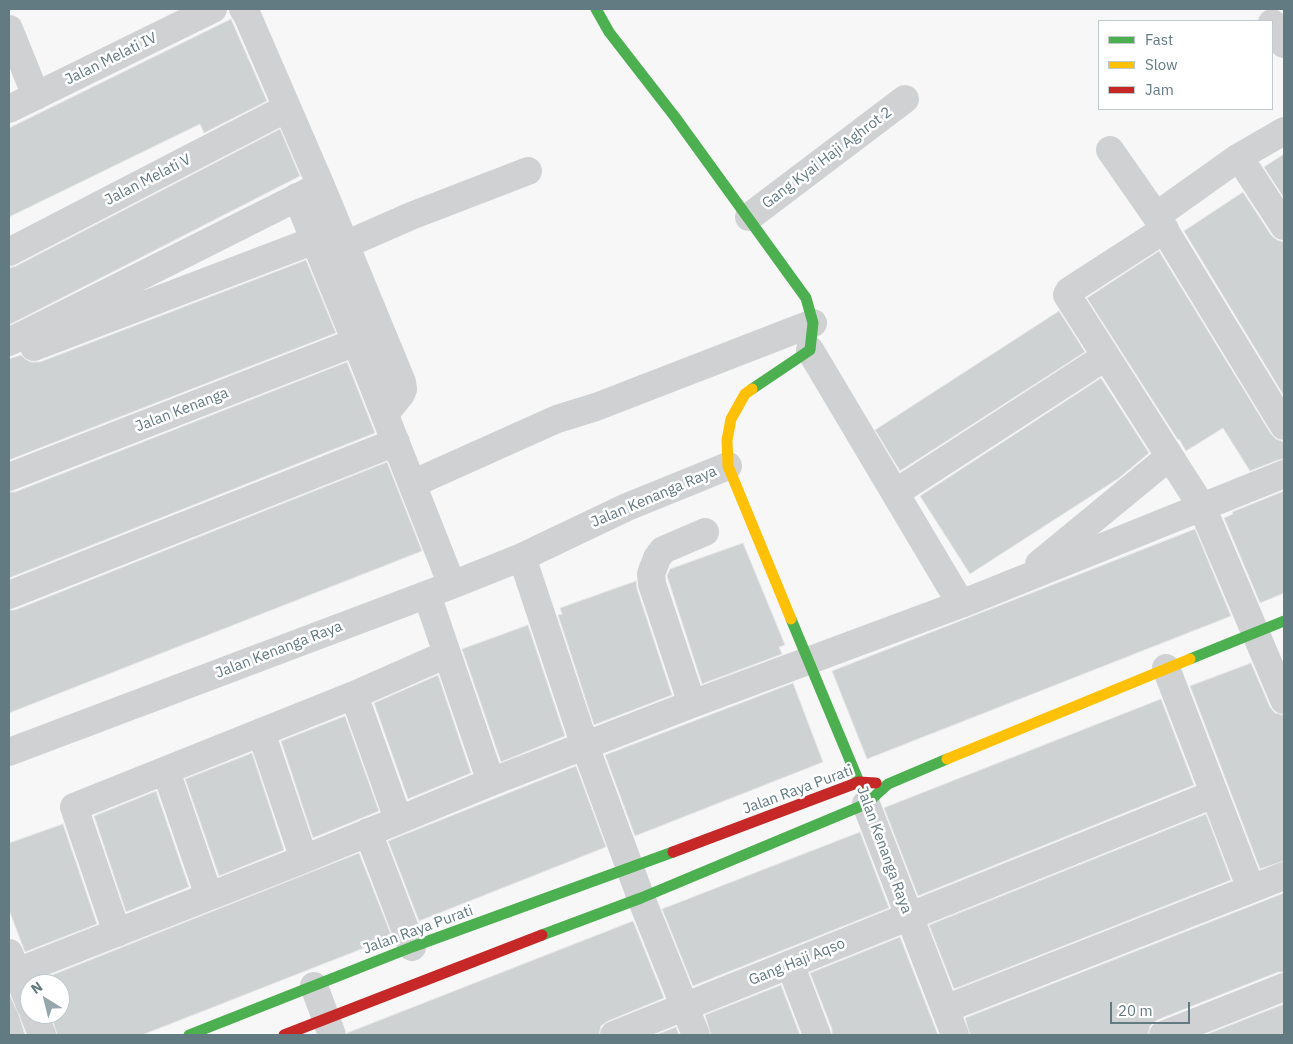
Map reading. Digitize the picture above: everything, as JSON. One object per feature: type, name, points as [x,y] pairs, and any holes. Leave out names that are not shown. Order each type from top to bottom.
[{"type":"street","name":"Jalan Melati IV","points":[[9,110],[213,9]]},
{"type":"street","points":[[596,9],[609,32],[749,217],[806,298],[813,322],[810,350],[961,604]]},
{"type":"street","points":[[1263,9],[1270,20]]},
{"type":"street","points":[[245,12],[321,186],[402,382],[403,389],[401,394],[384,414]]},
{"type":"street","points":[[1273,25],[1284,44]]},
{"type":"street","points":[[9,29],[36,96]]},
{"type":"street","name":"Gang Kyai Haji Aghrot 2","points":[[749,217],[905,99]]},
{"type":"street","name":"Jalan Melati V","points":[[9,252],[287,108]]},
{"type":"street","points":[[1284,130],[1239,157],[1160,222],[1068,293],[1069,298],[1202,507],[1284,700]]},
{"type":"street","points":[[1110,150],[1160,222],[1284,426]]},
{"type":"street","points":[[1239,157],[1284,226]]},
{"type":"street","points":[[9,356],[318,248],[346,245],[411,216],[528,170]]},
{"type":"street","points":[[9,342],[321,186]]},
{"type":"street","points":[[297,197],[452,585]]},
{"type":"street","points":[[412,484],[557,419],[596,407],[813,322]]},
{"type":"street","name":"Jalan Kenanga","points":[[9,477],[356,342]]},
{"type":"street","points":[[728,466],[728,440],[732,419],[745,394],[810,350]]},
{"type":"street","points":[[895,493],[1106,357]]},
{"type":"street","points":[[9,595],[396,442]]},
{"type":"street","points":[[1018,581],[1169,457]]},
{"type":"street","name":"Jalan Kenanga Raya","points":[[9,752],[427,595],[522,557],[627,507],[728,466],[862,793],[908,917],[955,1035]]},
{"type":"street","points":[[20,984],[11,966],[117,932],[304,859],[491,782],[808,660],[961,604],[1284,474]]},
{"type":"street","points":[[692,704],[652,584],[652,574],[657,558],[663,550],[705,532]]},
{"type":"street","points":[[522,557],[585,746],[641,898],[696,1035]]},
{"type":"street","points":[[427,595],[491,782]]},
{"type":"street","points":[[888,784],[1284,621]]},
{"type":"street","points":[[117,932],[74,807],[354,695],[447,654]]},
{"type":"street","points":[[1166,668],[1251,889]]},
{"type":"street","points":[[354,695],[398,819]]},
{"type":"street","points":[[261,732],[304,859]]},
{"type":"street","points":[[166,770],[209,896]]},
{"type":"street","name":"Jalan Raya Purati","points":[[189,1035],[412,947],[630,868],[888,784]]},
{"type":"street","name":"Jalan Raya Purati","points":[[284,1035],[329,1027],[464,964],[641,898],[862,793],[888,784]]},
{"type":"street","name":"Gang Haji Aqso","points":[[614,1035],[1214,794]]},
{"type":"street","points":[[368,832],[412,947]]},
{"type":"street","points":[[945,1009],[1284,876]]},
{"type":"street","points":[[452,933],[464,964]]},
{"type":"street","points":[[790,964],[817,1035]]},
{"type":"street","points":[[314,986],[329,1027]]},
{"type":"street","points":[[1163,1035],[1284,987]]},
{"type":"building","points":[[231,19],[267,101],[204,133],[200,124],[9,217],[9,128]]},
{"type":"building","points":[[280,129],[300,176],[9,325],[9,268]]},
{"type":"building","points":[[1284,154],[1284,198],[1264,167]]},
{"type":"building","points":[[1243,192],[1271,235],[1277,240],[1284,242],[1284,396],[1184,231]]},
{"type":"building","points":[[1159,251],[1271,434],[1276,439],[1284,442],[1284,459],[1250,471],[1223,428],[1186,451],[1087,298]]},
{"type":"building","points":[[306,260],[336,333],[9,460],[9,359],[21,355],[31,362],[40,362]]},
{"type":"building","points":[[1059,311],[1085,352],[900,471],[875,430]]},
{"type":"building","points":[[347,362],[375,433],[9,578],[9,492],[15,492]]},
{"type":"building","points":[[1101,378],[1149,453],[1119,478],[970,574],[920,496]]},
{"type":"building","points":[[387,462],[422,551],[9,713],[9,610],[15,610]]},
{"type":"building","points":[[1284,491],[1284,593],[1260,603],[1224,518],[1233,514],[1232,512]]},
{"type":"building","points":[[1195,529],[1231,616],[867,759],[832,671]]},
{"type":"building","points":[[743,543],[785,645],[779,647],[782,654],[702,684],[667,576],[670,569]]},
{"type":"building","points":[[636,581],[672,695],[594,725],[558,615],[562,614],[560,608]]},
{"type":"building","points":[[528,625],[565,736],[501,762],[462,649]]},
{"type":"building","points":[[1251,663],[1270,707],[1275,713],[1284,715],[1284,861],[1260,869],[1190,686]]},
{"type":"building","points":[[438,675],[471,773],[408,799],[374,703]]},
{"type":"building","points":[[793,683],[823,762],[635,836],[605,755]]},
{"type":"building","points":[[1161,699],[1194,785],[918,896],[884,808]]},
{"type":"building","points":[[345,716],[379,811],[313,838],[281,741]]},
{"type":"building","points":[[252,753],[284,850],[219,876],[185,779]]},
{"type":"building","points":[[576,766],[606,847],[419,921],[388,841]]},
{"type":"building","points":[[156,791],[189,887],[126,912],[94,816]]},
{"type":"building","points":[[1206,814],[1231,880],[954,989],[929,925]]},
{"type":"building","points":[[63,824],[97,924],[25,952],[9,910],[9,843]]},
{"type":"building","points":[[860,832],[889,908],[693,986],[662,909]]},
{"type":"building","points":[[359,853],[392,937],[142,1035],[57,1035],[54,1024],[70,1024],[70,974],[55,974]]},
{"type":"building","points":[[1284,893],[1284,972],[1278,972],[1157,1020],[1150,1026],[1148,1035],[970,1035],[965,1018]]},
{"type":"building","points":[[633,921],[664,998],[608,1021],[601,1026],[599,1035],[347,1035],[347,1033]]},
{"type":"building","points":[[900,937],[938,1035],[832,1035],[832,1029],[810,973]]},
{"type":"building","points":[[781,985],[800,1035],[711,1035],[705,1015]]},
{"type":"building","points":[[9,994],[19,1015],[20,1024],[22,1024],[25,1035],[9,1035]]},
{"type":"building","points":[[1284,1004],[1284,1035],[1205,1035]]},
{"type":"building","points":[[676,1027],[679,1035],[655,1035]]},
{"type":"traffic: fast","points":[[596,9],[609,32],[675,117],[806,298],[813,323],[810,350],[752,389]]},
{"type":"traffic: fast","points":[[791,619],[859,782],[866,804]]},
{"type":"traffic: fast","points":[[1190,659],[1284,621]]},
{"type":"traffic: fast","points":[[542,935],[641,898],[866,804],[888,784],[947,759]]},
{"type":"traffic: fast","points":[[189,1035],[412,947],[673,852]]},
{"type":"traffic: slow","points":[[752,389],[745,394],[731,419],[727,440],[728,466],[791,619]]},
{"type":"traffic: slow","points":[[947,759],[1190,659]]},
{"type":"traffic: jam","points":[[673,852],[859,782],[876,783]]},
{"type":"traffic: jam","points":[[284,1035],[542,935]]}]
